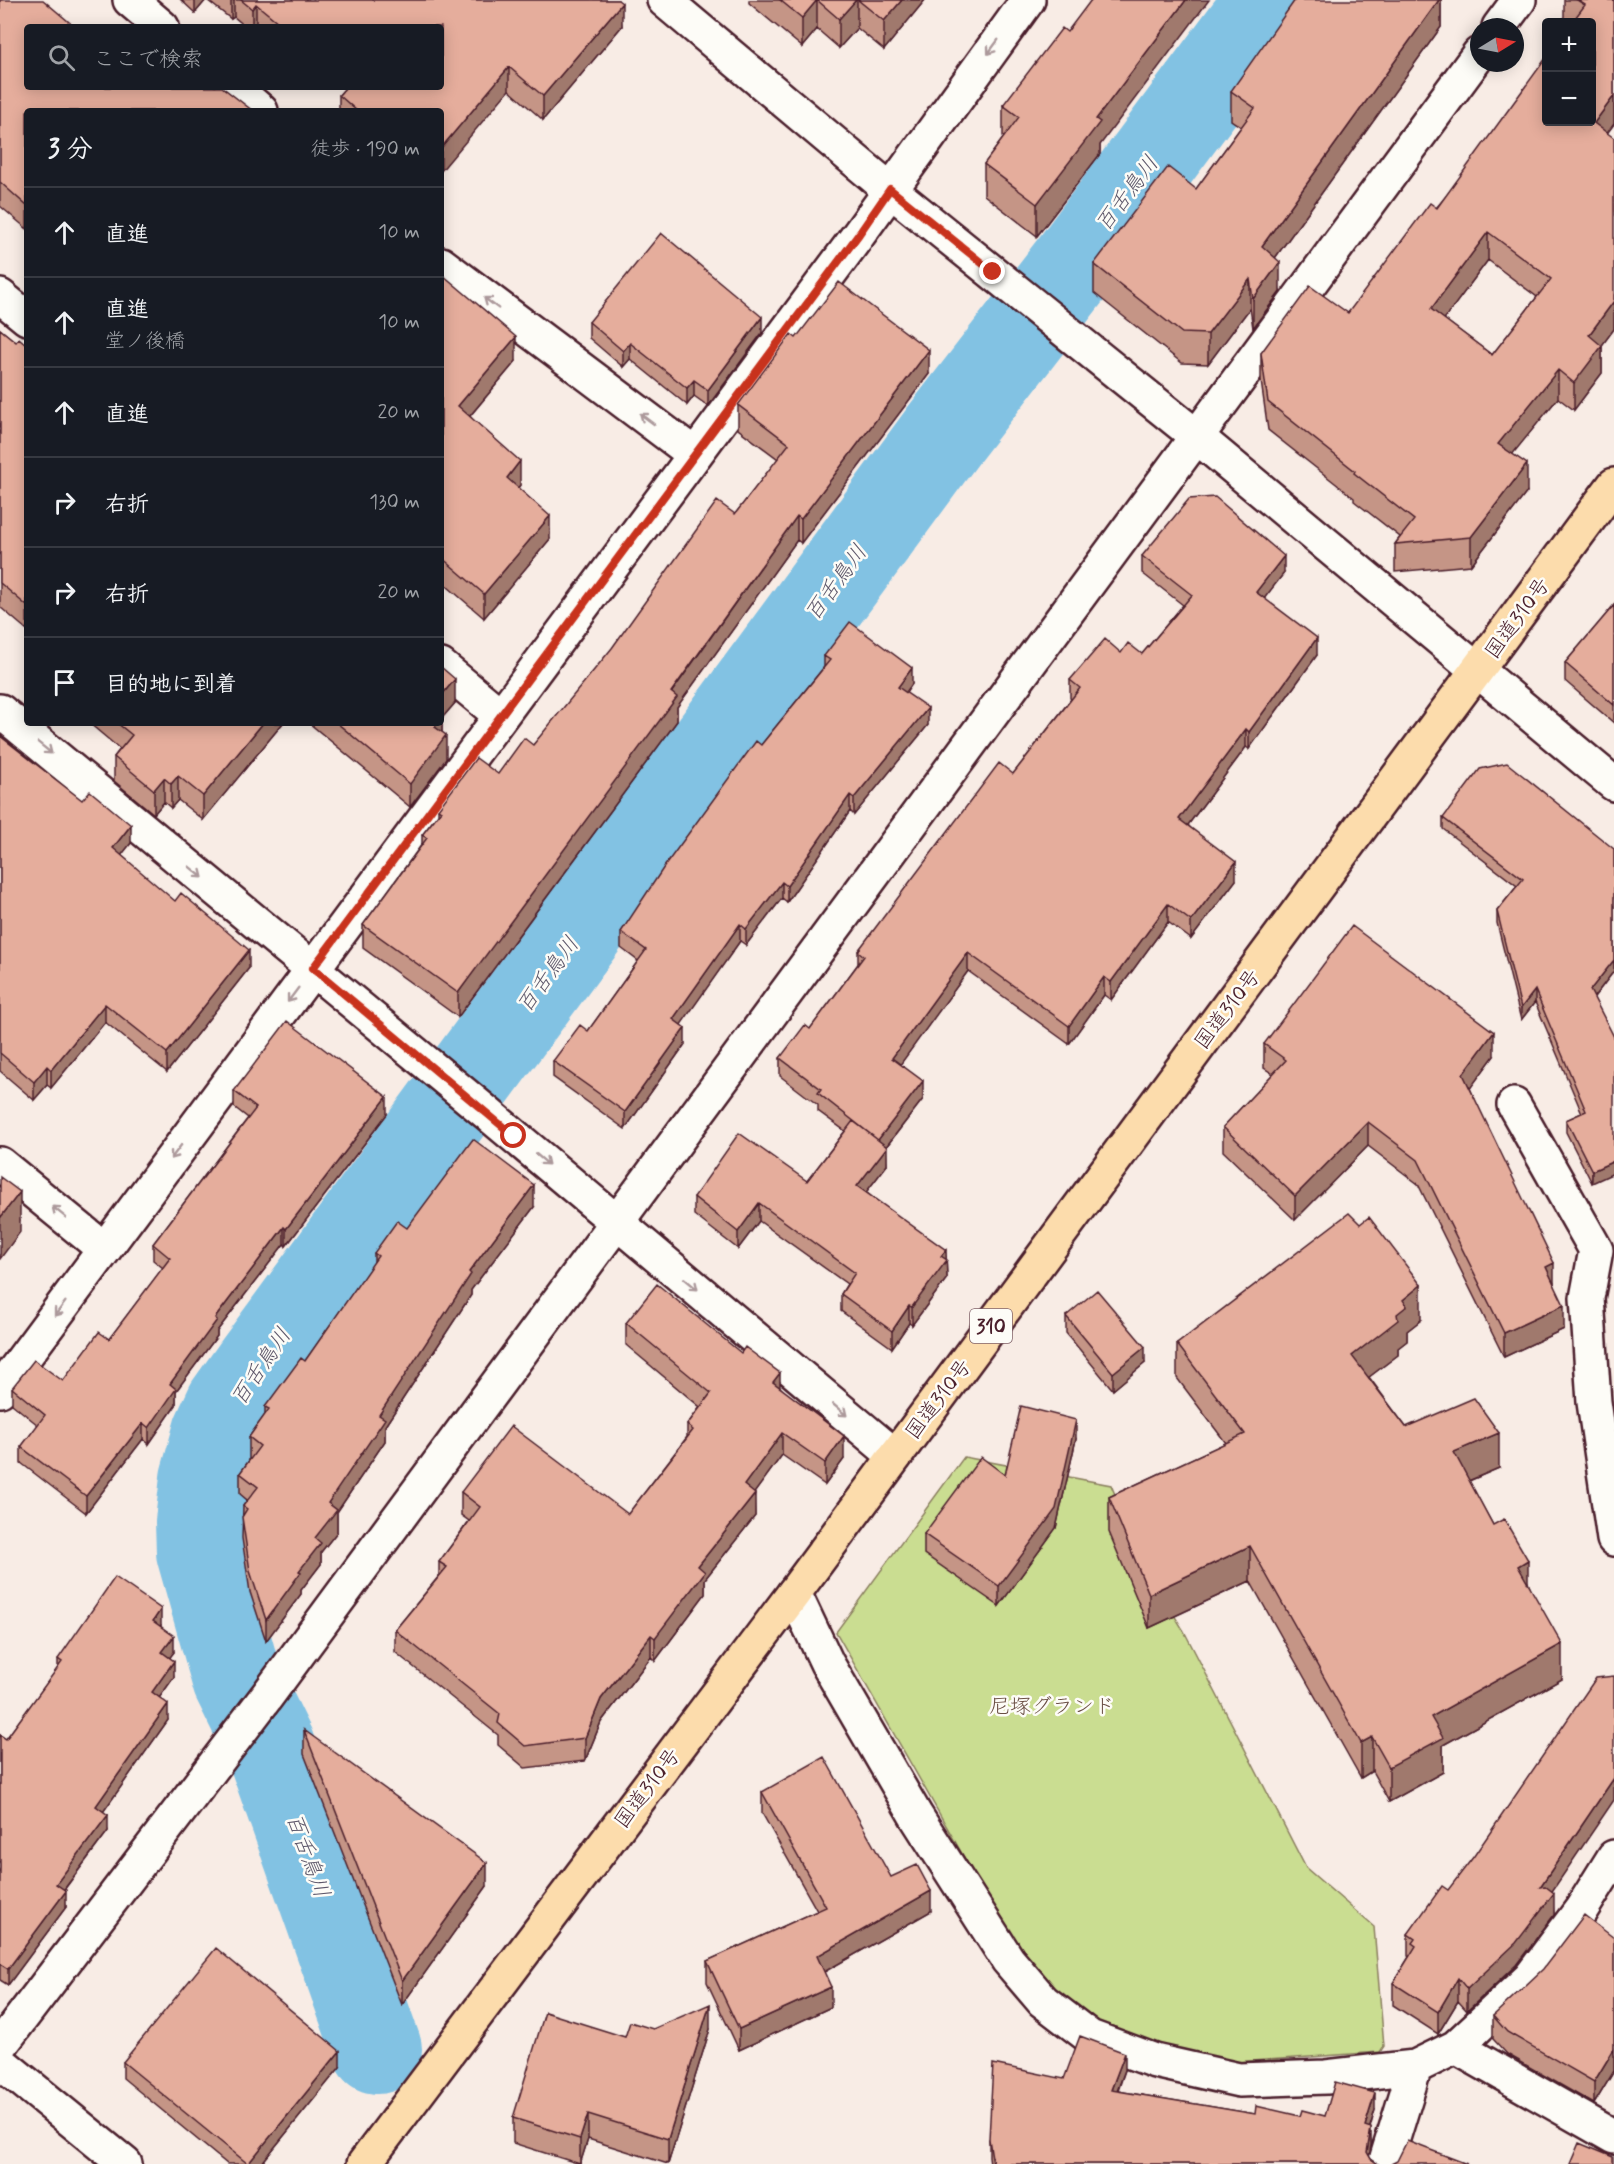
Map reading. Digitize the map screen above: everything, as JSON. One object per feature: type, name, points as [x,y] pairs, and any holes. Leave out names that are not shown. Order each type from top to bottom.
[{"type":"highway","name":"国道310号","points":[[364,2164],[794,1593],[1478,672],[1614,485]]},
{"type":"street","points":[[130,0],[158,24]]},
{"type":"street","points":[[664,0],[890,189],[1196,436],[1614,784]]},
{"type":"street","points":[[0,1390],[859,234],[1028,0]]},
{"type":"street","points":[[1506,18],[1519,0]]},
{"type":"street","points":[[0,2046],[267,1696],[1470,66]]},
{"type":"street","points":[[236,90],[258,108]]},
{"type":"street","points":[[444,266],[694,454]]},
{"type":"street","points":[[0,296],[24,316]]},
{"type":"street","points":[[444,668],[500,715]]},
{"type":"street","points":[[0,711],[617,1221],[895,1456]]},
{"type":"street","points":[[1515,1106],[1605,1243],[1587,1298],[1594,1402],[1614,1539]]},
{"type":"street","points":[[0,1164],[104,1249]]},
{"type":"street","points":[[794,1593],[827,1663],[916,1816],[1008,1960],[1043,2001],[1090,2037],[1155,2061],[1239,2080],[1326,2077],[1415,2067],[1456,2047],[1530,1978],[1581,1910],[1614,1857]]},
{"type":"street","points":[[1456,2047],[1614,2137]]},
{"type":"street","points":[[0,2062],[125,2164]]},
{"type":"street","points":[[1385,2164],[1415,2067]]},
{"type":"green space","name":"尼塚グランド","points":[[964,1457],[1111,1485],[1149,1575],[1184,1631],[1306,1868],[1374,1927],[1384,2046],[1380,2052],[1237,2062],[1156,2046],[1099,2027],[1052,1991],[1002,1924],[836,1632]]},
{"type":"building","points":[[0,0],[43,0],[71,24],[24,24],[24,90],[226,90],[249,108],[24,108],[24,203],[0,182]]},
{"type":"building","points":[[241,0],[618,0],[622,3],[543,96],[509,67],[444,144],[444,108],[354,108],[339,95],[343,90],[444,90],[444,24],[280,24],[256,4],[252,9]]},
{"type":"building","points":[[780,0],[817,0],[802,18]]},
{"type":"building","points":[[817,0],[856,0],[839,19]]},
{"type":"building","points":[[858,0],[902,0],[884,21]]},
{"type":"building","points":[[1091,0],[1186,0],[1096,119],[1100,122],[1037,204],[984,164],[1019,117],[1003,105],[1062,28],[1067,32]]},
{"type":"building","points":[[1295,0],[1439,0],[1262,246],[1280,262],[1253,299],[1250,279],[1208,334],[1182,333],[1094,264],[1168,167],[1196,189],[1255,108],[1231,91]]},
{"type":"building","points":[[1577,0],[1614,0],[1614,96],[1596,120],[1596,18],[1575,18],[1585,5]]},
{"type":"building","points":[[1542,64],[1542,126],[1596,124],[1614,138],[1614,301],[1589,335],[1602,346],[1574,383],[1558,370],[1498,444],[1527,464],[1471,537],[1395,544],[1414,520],[1268,402],[1261,353],[1310,286],[1348,313],[1430,203],[1437,208]],"holes":[[[1488,232],[1551,279],[1492,355],[1431,309]]]},
{"type":"building","points":[[661,233],[762,317],[708,390],[694,380],[687,388],[630,343],[623,351],[589,322]]},
{"type":"building","points":[[444,276],[516,337],[458,406],[520,461],[507,478],[550,516],[484,594],[444,560]]},
{"type":"building","points":[[839,282],[929,350],[801,519],[797,516],[671,692],[677,697],[458,993],[363,925],[427,838],[422,835],[441,811],[438,809],[476,758],[498,774],[524,738],[533,745],[612,648],[717,501],[735,514],[789,444],[738,405],[791,334],[796,338]]},
{"type":"building","points":[[0,329],[16,342],[19,338],[24,342],[24,603],[0,583]]},
{"type":"building","points":[[1215,497],[1284,556],[1256,592],[1317,638],[1249,732],[1246,729],[1179,819],[1236,862],[1191,921],[1168,904],[1111,982],[1104,977],[1069,1026],[968,953],[892,1058],[923,1081],[878,1140],[818,1093],[821,1089],[780,1058],[805,1025],[810,1029],[864,956],[858,951],[999,763],[1013,774],[1080,688],[1070,680],[1105,639],[1121,653],[1128,643],[1142,654],[1192,595],[1142,556],[1189,499]]},
{"type":"building","points":[[1614,605],[1614,705],[1565,663]]},
{"type":"building","points":[[850,622],[912,668],[898,687],[928,708],[854,798],[850,795],[787,886],[782,882],[746,929],[740,924],[673,1019],[685,1028],[625,1112],[553,1061],[580,1025],[588,1031],[646,950],[621,932],[664,867],[756,741],[761,745],[830,660],[824,656]]},
{"type":"building","points":[[444,670],[455,679],[444,692]]},
{"type":"building","points":[[121,726],[261,726],[203,796],[178,776],[171,784],[164,778],[154,790],[114,757],[132,735]]},
{"type":"building","points":[[341,726],[436,726],[446,735],[410,784]]},
{"type":"building","points":[[0,736],[82,800],[90,791],[131,825],[113,848],[175,901],[181,893],[249,950],[167,1053],[105,1004],[51,1070],[47,1066],[34,1082],[0,1053]]},
{"type":"building","points":[[1507,763],[1614,849],[1614,960],[1590,990],[1614,1037],[1614,1161],[1592,1171],[1566,1120],[1586,1111],[1535,990],[1521,1008],[1497,911],[1523,879],[1443,818],[1480,769]]},
{"type":"building","points":[[1352,926],[1494,1032],[1463,1074],[1554,1263],[1546,1267],[1564,1305],[1504,1333],[1418,1160],[1368,1122],[1295,1196],[1223,1127],[1286,1060],[1264,1044]]},
{"type":"building","points":[[287,1021],[387,1097],[215,1318],[217,1320],[170,1384],[176,1389],[149,1428],[143,1423],[86,1496],[21,1447],[45,1415],[12,1388],[34,1360],[63,1381],[99,1332],[109,1339],[170,1258],[153,1244],[256,1108],[234,1091]]},
{"type":"building","points":[[853,1121],[887,1147],[857,1186],[946,1250],[941,1256],[947,1260],[912,1307],[909,1306],[892,1331],[841,1294],[855,1273],[759,1203],[738,1232],[694,1197],[739,1133],[807,1181]]},
{"type":"building","points":[[473,1139],[534,1185],[469,1272],[471,1274],[379,1415],[385,1419],[328,1503],[337,1510],[315,1538],[321,1543],[266,1620],[250,1571],[242,1517],[247,1509],[243,1506],[258,1487],[240,1473],[260,1446],[249,1437],[269,1409],[265,1407],[301,1358],[305,1361],[378,1256],[374,1253],[397,1221],[407,1228]]},
{"type":"building","points":[[0,1177],[20,1192],[0,1218]]},
{"type":"building","points":[[1349,1213],[1360,1224],[1369,1217],[1421,1285],[1403,1300],[1407,1306],[1397,1314],[1398,1320],[1352,1356],[1406,1427],[1474,1398],[1499,1433],[1454,1452],[1493,1525],[1504,1519],[1528,1560],[1518,1566],[1562,1644],[1431,1717],[1443,1738],[1389,1767],[1372,1737],[1361,1743],[1250,1546],[1149,1594],[1109,1497],[1245,1434],[1177,1344]]},
{"type":"building","points":[[657,1284],[741,1353],[745,1347],[780,1373],[773,1382],[844,1436],[825,1463],[782,1433],[744,1485],[755,1494],[698,1566],[705,1572],[655,1638],[651,1635],[601,1699],[585,1738],[525,1746],[498,1723],[500,1714],[395,1630],[447,1567],[439,1562],[480,1507],[461,1492],[511,1426],[628,1514],[693,1430],[687,1425],[711,1393],[626,1323]]},
{"type":"building","points":[[1097,1290],[1145,1347],[1113,1373],[1066,1316]]},
{"type":"building","points":[[1021,1406],[1076,1420],[1056,1509],[999,1586],[924,1534],[981,1457],[1005,1475]]},
{"type":"building","points":[[115,1577],[161,1609],[153,1621],[174,1636],[162,1652],[174,1661],[152,1692],[168,1704],[96,1806],[108,1815],[56,1884],[66,1891],[8,1969],[0,1964],[0,1735],[6,1739],[62,1662],[58,1659]]},
{"type":"building","points":[[1614,1676],[1614,1778],[1540,1887],[1545,1886],[1554,1893],[1516,1943],[1467,1989],[1458,1978],[1438,2012],[1393,1983],[1416,1946],[1412,1943],[1415,1939],[1408,1934],[1442,1886],[1448,1890],[1474,1856],[1596,1678]]},
{"type":"building","points":[[304,1730],[487,1863],[402,1981]]},
{"type":"building","points":[[824,1757],[891,1877],[917,1865],[931,1891],[817,1956],[831,1987],[739,2029],[707,1961],[826,1907],[762,1792]]},
{"type":"building","points":[[1584,1915],[1614,1938],[1614,2049],[1594,2082],[1507,2032],[1493,2016],[1543,1969]]},
{"type":"building","points":[[216,1948],[340,2051],[248,2164],[123,2062]]},
{"type":"building","points":[[710,2004],[668,2139],[588,2114],[580,2139],[513,2118],[545,2012],[625,2037],[630,2022],[653,2029]]},
{"type":"building","points":[[1080,2036],[1125,2053],[1111,2090],[1255,2114],[1256,2106],[1300,2116],[1302,2110],[1325,2116],[1335,2082],[1375,2093],[1365,2126],[1371,2128],[1367,2152],[1378,2164],[993,2164],[989,2139],[993,2064],[1064,2079]]},
{"type":"building","points":[[1407,2141],[1467,2164],[1391,2164],[1397,2161]]},
{"type":"building","points":[[1579,2143],[1613,2157],[1613,2164],[1570,2164]]},
{"type":"waterway","name":"百舌鳥川","points":[[377,2049],[270,1747],[237,1680],[201,1552],[200,1522],[205,1479],[218,1432],[230,1406],[259,1365],[944,434],[1073,267],[1271,0]]},
{"type":"route","points":[[514,1136],[313,968],[859,234],[890,189],[993,272]]}]
